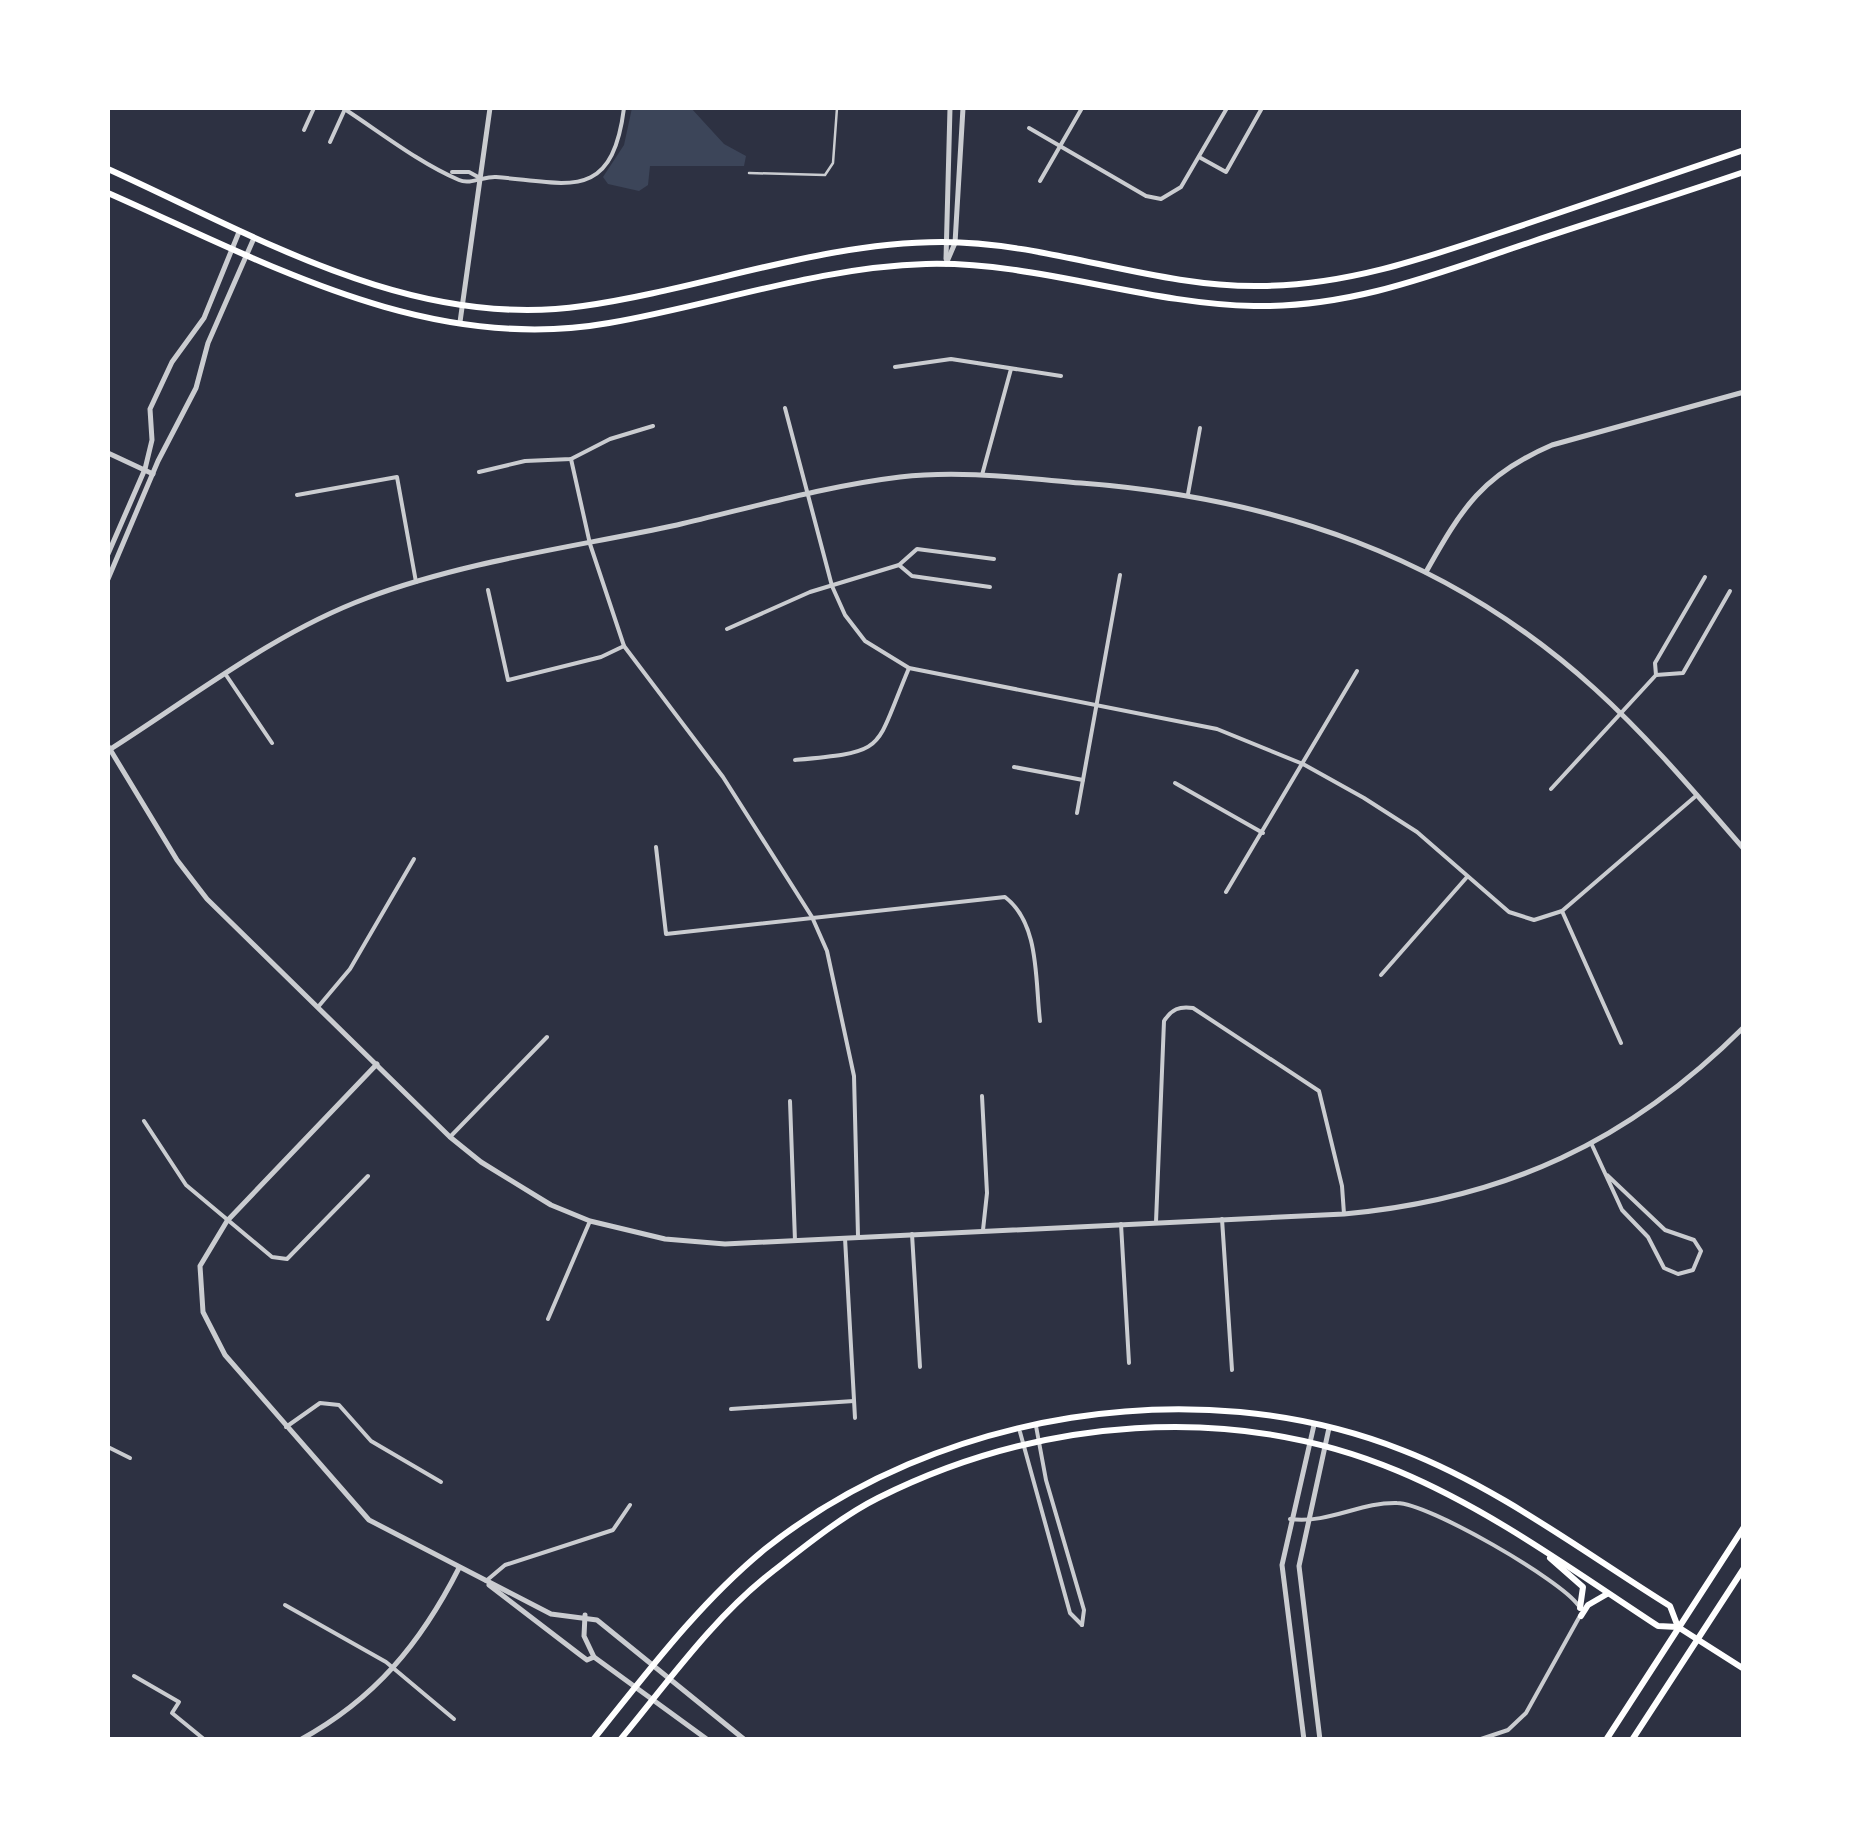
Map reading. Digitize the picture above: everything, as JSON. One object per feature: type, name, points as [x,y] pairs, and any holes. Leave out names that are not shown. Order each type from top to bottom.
[{"type":"main road","points":[[108,169],[372,285],[463,304],[578,307],[836,253],[943,242],[1182,279],[1259,286],[1369,274],[1744,150]]},
{"type":"main road","points":[[108,193],[372,306],[460,326],[534,329],[606,324],[857,270],[946,264],[1197,302],[1293,306],[1392,290],[1744,172]]},
{"type":"main road","points":[[1523,225],[1533,241]]},
{"type":"main road","points":[[593,1740],[652,1666],[738,1574],[827,1506],[942,1451],[1085,1414],[1220,1411],[1314,1424],[1403,1450],[1510,1505],[1670,1606],[1678,1627]]},
{"type":"main road","points":[[620,1740],[712,1629],[771,1573],[876,1499],[1024,1444],[1087,1430],[1162,1426],[1244,1432],[1324,1447],[1395,1470],[1450,1494],[1658,1626],[1678,1627],[1744,1669]]},
{"type":"main road","points":[[1606,1740],[1744,1528]]},
{"type":"main road","points":[[1550,1557],[1554,1566],[1583,1587],[1580,1612]]},
{"type":"main road","points":[[1632,1740],[1744,1568]]},
{"type":"main road","points":[[1580,1612],[1608,1594]]},
{"type":"street","points":[[304,130],[314,108]]},
{"type":"street","points":[[330,142],[344,108],[415,156],[451,173],[458,170],[480,178],[564,186],[588,180],[614,150],[624,108]]},
{"type":"street","points":[[460,326],[490,108]]},
{"type":"street","points":[[946,264],[943,242],[950,108]]},
{"type":"street","points":[[946,264],[954,243],[963,108]]},
{"type":"street","points":[[1040,180],[1082,108]]},
{"type":"street","points":[[1029,128],[1156,199],[1178,190],[1227,108]]},
{"type":"street","points":[[1198,157],[1226,172],[1262,108]]},
{"type":"street","points":[[108,554],[145,469],[152,440],[150,409],[172,362],[204,318],[240,229]]},
{"type":"street","points":[[108,580],[153,474],[196,388],[208,343],[255,236]]},
{"type":"street","points":[[895,366],[951,359],[1060,376]]},
{"type":"street","points":[[982,475],[1011,368]]},
{"type":"street","points":[[1426,572],[1459,513],[1479,488],[1526,456],[1552,444],[1744,392]]},
{"type":"street","points":[[786,408],[832,586],[844,615],[865,641],[909,668],[1217,729],[1303,764],[1417,832],[1508,912],[1534,920],[1562,912],[1697,795]]},
{"type":"street","points":[[479,472],[525,461],[571,459],[610,439],[653,426]]},
{"type":"street","points":[[1188,494],[1200,428]]},
{"type":"street","points":[[108,453],[153,474]]},
{"type":"street","points":[[571,459],[590,544],[624,646],[722,777],[812,916],[840,991],[854,1076],[858,1237]]},
{"type":"street","points":[[1743,1027],[1675,1090],[1592,1145],[1486,1189],[1423,1205],[1344,1214],[726,1244],[680,1240],[590,1221],[514,1184],[450,1137],[208,899],[177,860],[108,749],[316,620],[416,582],[898,477],[982,475],[1188,494],[1302,521],[1426,572],[1525,633],[1621,714],[1744,849]]},
{"type":"street","points":[[297,495],[397,477],[416,582]]},
{"type":"street","points":[[727,629],[832,586],[899,565],[917,549],[994,560]]},
{"type":"street","points":[[899,565],[912,576],[990,587]]},
{"type":"street","points":[[1077,812],[1120,575]]},
{"type":"street","points":[[1550,789],[1656,674],[1655,663],[1705,576]]},
{"type":"street","points":[[488,590],[508,680],[600,657],[624,646]]},
{"type":"street","points":[[1656,674],[1683,673],[1730,591]]},
{"type":"street","points":[[795,760],[870,750],[909,668]]},
{"type":"street","points":[[1226,892],[1357,671]]},
{"type":"street","points":[[226,675],[272,743]]},
{"type":"street","points":[[1014,767],[1083,780]]},
{"type":"street","points":[[1176,783],[1263,832]]},
{"type":"street","points":[[656,848],[666,934],[1005,898],[1020,909],[1030,930],[1040,1020]]},
{"type":"street","points":[[318,1006],[350,970],[414,859]]},
{"type":"street","points":[[1382,974],[1467,877]]},
{"type":"street","points":[[1562,912],[1621,1042]]},
{"type":"street","points":[[1156,1222],[1164,1022],[1171,1011],[1182,1006],[1194,1008],[1319,1091],[1342,1186],[1344,1214]]},
{"type":"street","points":[[450,1137],[547,1037]]},
{"type":"street","points":[[377,1064],[226,1221],[200,1266],[203,1312],[224,1355],[370,1520],[551,1614],[597,1620],[745,1740]]},
{"type":"street","points":[[982,1096],[987,1193],[982,1230]]},
{"type":"street","points":[[790,1101],[795,1240]]},
{"type":"street","points":[[144,1121],[186,1185],[272,1257],[287,1258],[368,1176]]},
{"type":"street","points":[[1592,1145],[1613,1196],[1648,1237],[1664,1268],[1678,1274],[1693,1270],[1700,1251],[1694,1240],[1656,1224],[1607,1175]]},
{"type":"street","points":[[1222,1219],[1232,1370]]},
{"type":"street","points":[[548,1319],[590,1221]]},
{"type":"street","points":[[1120,1224],[1128,1363]]},
{"type":"street","points":[[912,1234],[920,1368]]},
{"type":"street","points":[[845,1238],[856,1418]]},
{"type":"street","points":[[731,1409],[854,1401]]},
{"type":"street","points":[[286,1428],[320,1403],[338,1405],[371,1441],[442,1482]]},
{"type":"street","points":[[1304,1740],[1282,1590],[1283,1554],[1314,1424]]},
{"type":"street","points":[[1019,1429],[1070,1614],[1082,1625],[1084,1610],[1046,1480],[1036,1426]]},
{"type":"street","points":[[1320,1740],[1300,1589],[1307,1521],[1329,1428]]},
{"type":"street","points":[[108,1448],[130,1458]]},
{"type":"street","points":[[1290,1519],[1307,1521],[1388,1503],[1423,1508],[1502,1552],[1572,1598],[1580,1612],[1526,1713],[1508,1730],[1478,1740]]},
{"type":"street","points":[[486,1582],[506,1565],[613,1530],[630,1504]]},
{"type":"street","points":[[300,1740],[351,1708],[395,1668],[426,1629],[459,1568]]},
{"type":"street","points":[[486,1582],[507,1603],[587,1660],[594,1657]]},
{"type":"street","points":[[286,1605],[395,1668],[454,1719]]},
{"type":"street","points":[[585,1616],[584,1636],[594,1657],[708,1740]]},
{"type":"street","points":[[134,1676],[179,1702],[172,1713],[205,1740]]},
{"type":"lane","points":[[749,173],[824,175],[833,163],[837,108]]},
{"type":"shaded area","points":[[632,108],[691,108],[724,144],[746,156],[744,166],[650,166],[648,185],[639,191],[608,184],[603,177],[624,145]]}]
